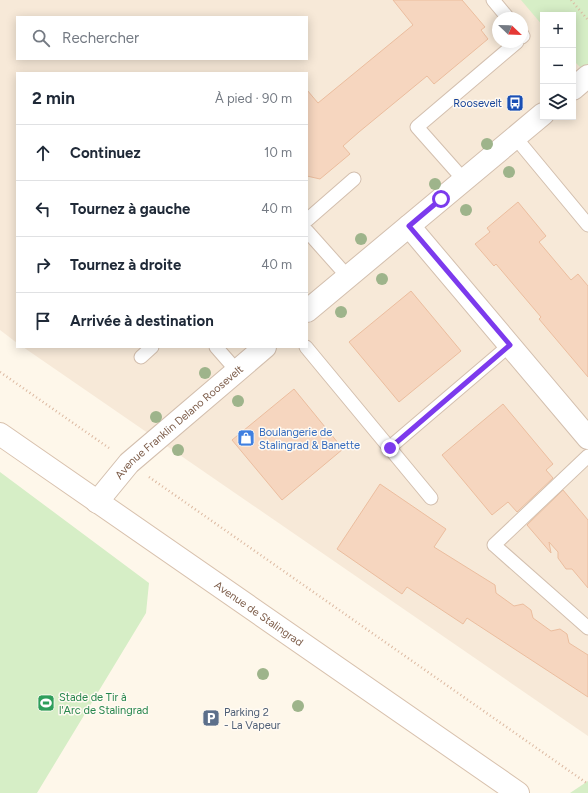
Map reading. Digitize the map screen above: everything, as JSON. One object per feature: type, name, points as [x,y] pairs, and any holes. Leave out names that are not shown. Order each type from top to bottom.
[{"type":"street","points":[[576,86],[588,76]]},
{"type":"street","points":[[308,311],[540,116]]},
{"type":"street","points":[[409,226],[588,438]]},
{"type":"street","name":"Avenue Franklin Delano Roosevelt","points":[[97,502],[129,463],[264,348]]},
{"type":"street","name":"Avenue de Stalingrad","points":[[0,434],[518,793]]},
{"type":"lane","points":[[493,0],[503,12]]},
{"type":"lane","points":[[464,180],[417,128],[510,48]]},
{"type":"lane","points":[[515,137],[588,225]]},
{"type":"lane","points":[[308,219],[354,180]]},
{"type":"lane","points":[[308,232],[348,277]]},
{"type":"lane","points":[[390,448],[510,345]]},
{"type":"lane","points":[[141,357],[151,348]]},
{"type":"lane","points":[[217,348],[237,371]]},
{"type":"lane","points":[[307,348],[431,498]]},
{"type":"lane","points":[[588,456],[494,546],[588,628]]},
{"type":"path","points":[[571,0],[588,20]]},
{"type":"path","points":[[0,372],[588,784]]},
{"type":"shaded area","points":[[0,0],[588,0],[588,736],[24,348],[308,348],[308,72],[16,72],[16,342],[0,330]]},
{"type":"green space","points":[[521,0],[588,0],[588,75],[576,63],[576,12],[540,12],[540,22]]},
{"type":"green space","name":"Stade de Tir à l'Arc de Stalingrad","points":[[0,472],[149,583],[146,613],[37,793],[0,793]]},
{"type":"green space","points":[[588,781],[588,793],[570,793]]},
{"type":"building","points":[[393,0],[462,0],[485,27],[481,30],[488,39],[434,84],[427,76],[359,132],[343,146],[350,154],[320,179],[308,176],[308,91],[318,103],[413,25]]},
{"type":"building","points":[[518,202],[546,236],[539,242],[571,280],[578,274],[588,286],[588,377],[539,319],[541,317],[496,264],[494,266],[475,244],[490,232],[487,228]]},
{"type":"building","points":[[411,291],[461,351],[399,402],[349,342]]},
{"type":"building","points":[[294,389],[343,449],[282,500],[232,440]]},
{"type":"building","points":[[503,404],[553,464],[546,470],[553,478],[517,512],[508,502],[492,515],[442,455]]},
{"type":"building","points":[[380,484],[446,529],[434,547],[495,585],[496,593],[514,606],[523,604],[531,610],[533,618],[551,631],[560,629],[567,634],[569,643],[588,655],[588,697],[467,618],[463,624],[407,587],[402,594],[337,549]]},
{"type":"building","points":[[563,490],[588,520],[588,588],[572,569],[566,569],[558,558],[558,552],[549,542],[551,553],[527,525]]},
{"type":"place","name":"Roosevelt","points":[[515,103]]},
{"type":"place","name":"Boulangerie de Stalingrad & Banette","points":[[246,438]]},
{"type":"place","name":"Stade de Tir à l'Arc de Stalingrad","points":[[46,703]]},
{"type":"place","name":"Parking 2 - La Vapeur","points":[[211,718]]},
{"type":"route","points":[[390,448],[510,345],[409,226],[441,199]]}]
